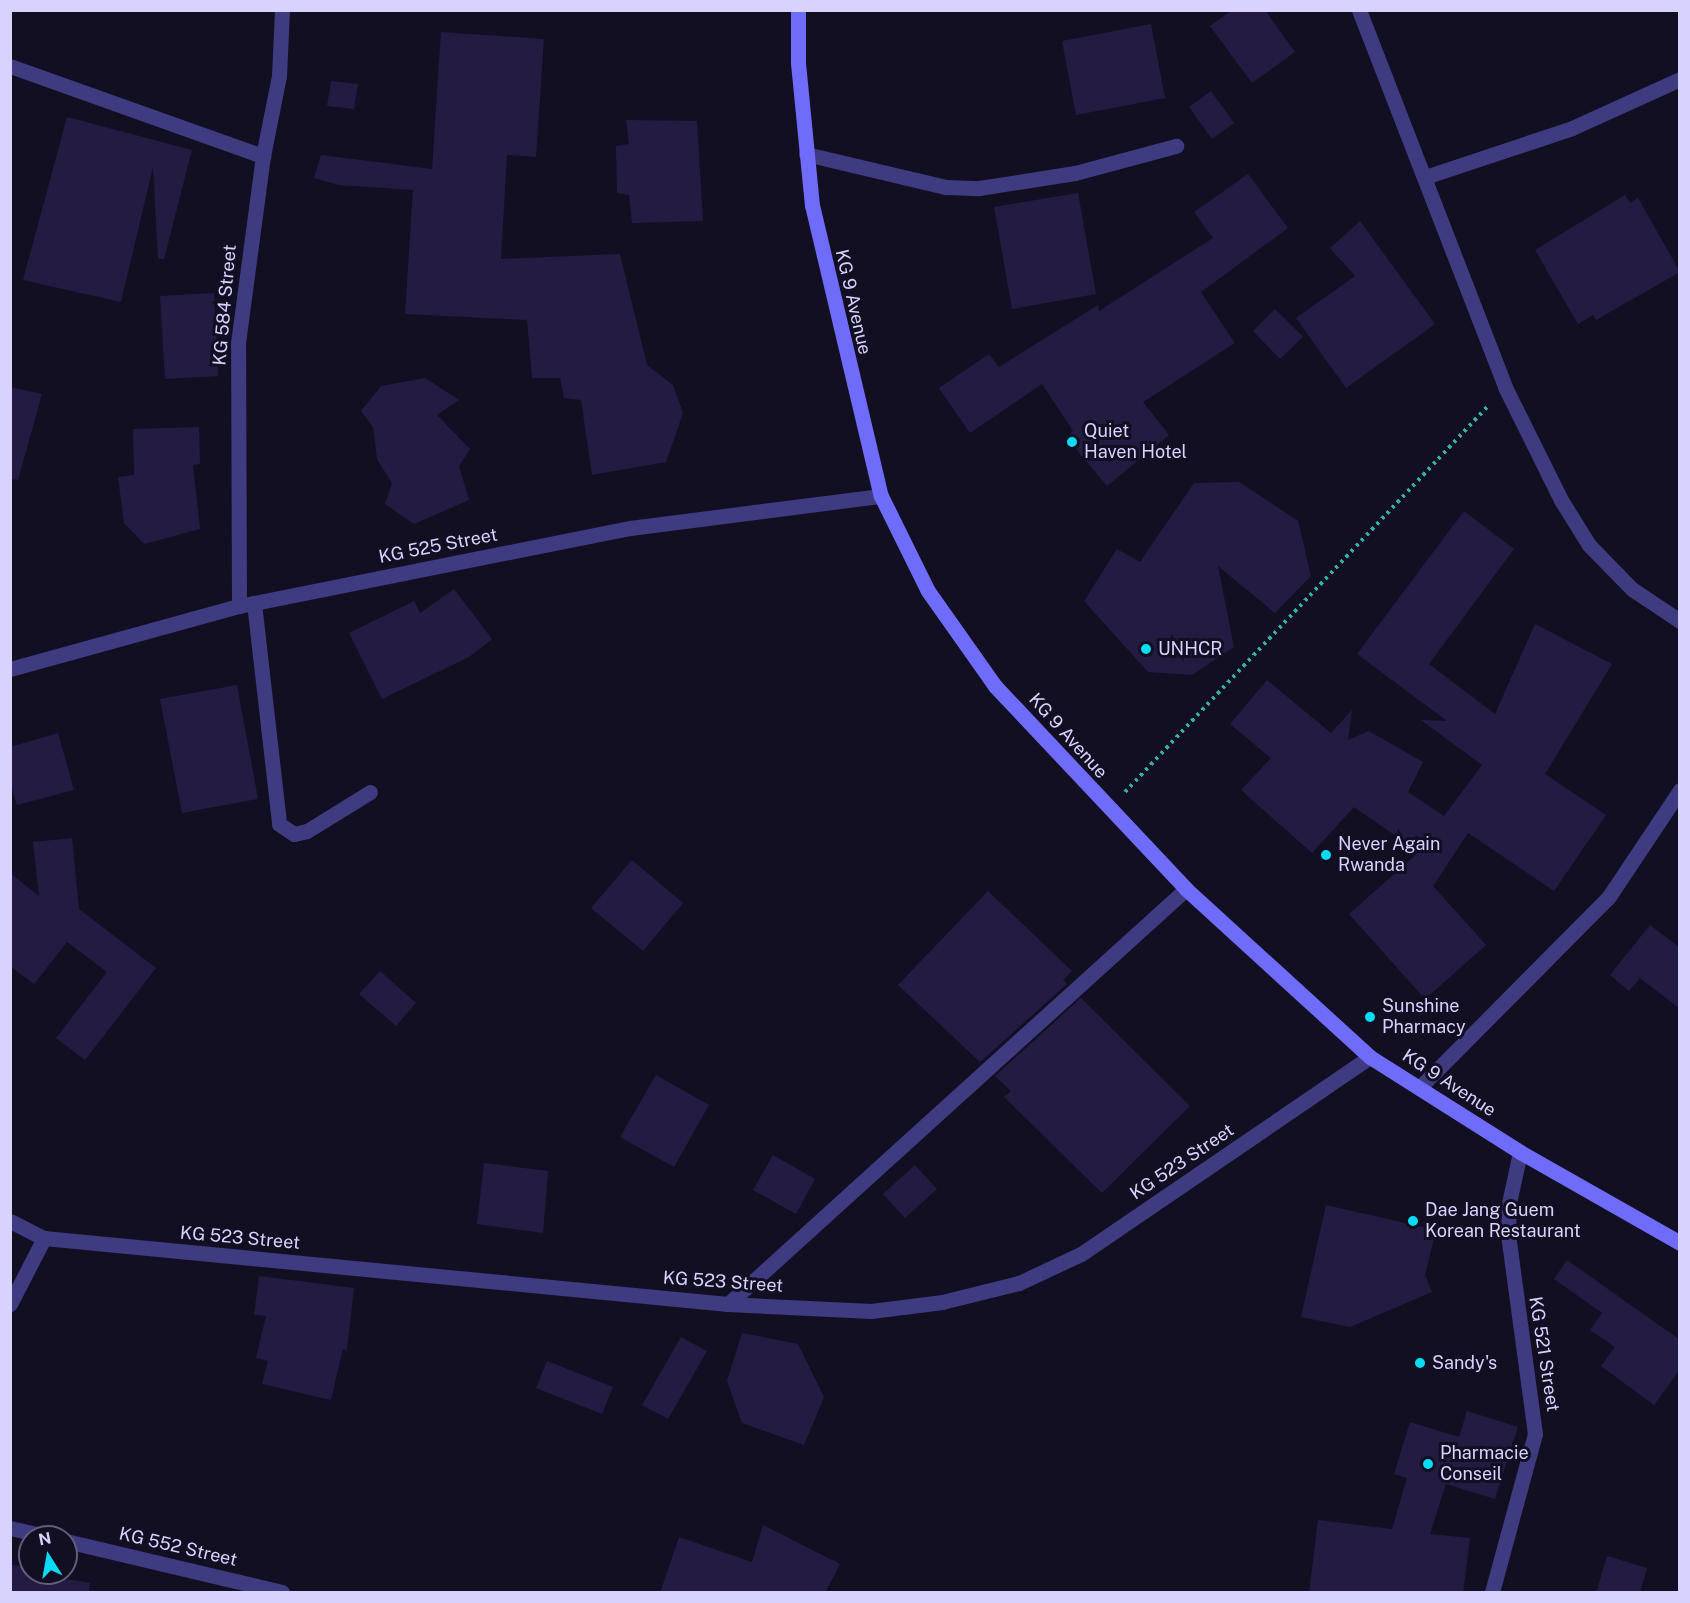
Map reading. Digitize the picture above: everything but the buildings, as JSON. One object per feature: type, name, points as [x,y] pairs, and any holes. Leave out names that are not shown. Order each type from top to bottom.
[{"type":"main road","name":"KG 9 Avenue","points":[[798,10],[806,154],[831,301],[881,496],[928,591],[995,686],[1108,810],[1186,889],[1370,1056],[1520,1152],[1680,1243]]},
{"type":"street","name":"KG 584 Street","points":[[282,10],[279,76],[263,156],[237,343],[247,605],[279,824],[294,834],[307,831],[370,792]]},
{"type":"street","points":[[1359,10],[1505,387],[1561,500],[1589,544],[1632,589],[1680,621]]},
{"type":"street","points":[[10,66],[263,156]]},
{"type":"street","points":[[1425,177],[1572,128],[1680,79]]},
{"type":"street","points":[[806,154],[945,187],[979,188],[1075,173],[1176,146]]},
{"type":"street","name":"KG 525 Street","points":[[10,669],[247,605],[630,528],[881,496]]},
{"type":"street","points":[[1419,1088],[1608,898],[1680,790]]},
{"type":"street","points":[[728,1304],[1186,889]]},
{"type":"street","name":"KG 523 Street","points":[[10,1221],[44,1239],[728,1304],[871,1311],[942,1302],[1019,1282],[1081,1254],[1370,1056]]},
{"type":"street","name":"KG 521 Street","points":[[1492,1593],[1535,1434],[1508,1233],[1509,1203],[1520,1152]]},
{"type":"street","points":[[10,1304],[44,1239]]},
{"type":"street","name":"KG 552 Street","points":[[78,1544],[282,1593]]},
{"type":"path","points":[[1108,810],[1505,387]]},
{"type":"place","name":"Quiet Haven Hotel","points":[[1072,442]]},
{"type":"place","name":"UNHCR","points":[[1146,649]]},
{"type":"place","name":"Never Again Rwanda","points":[[1326,855]]},
{"type":"place","name":"Sunshine Pharmacy","points":[[1370,1017]]},
{"type":"place","name":"Dae Jang Guem Korean Restaurant","points":[[1413,1221]]},
{"type":"place","name":"Sandy's","points":[[1420,1363]]},
{"type":"place","name":"Pharmacie Conseil","points":[[1428,1464]]}]
